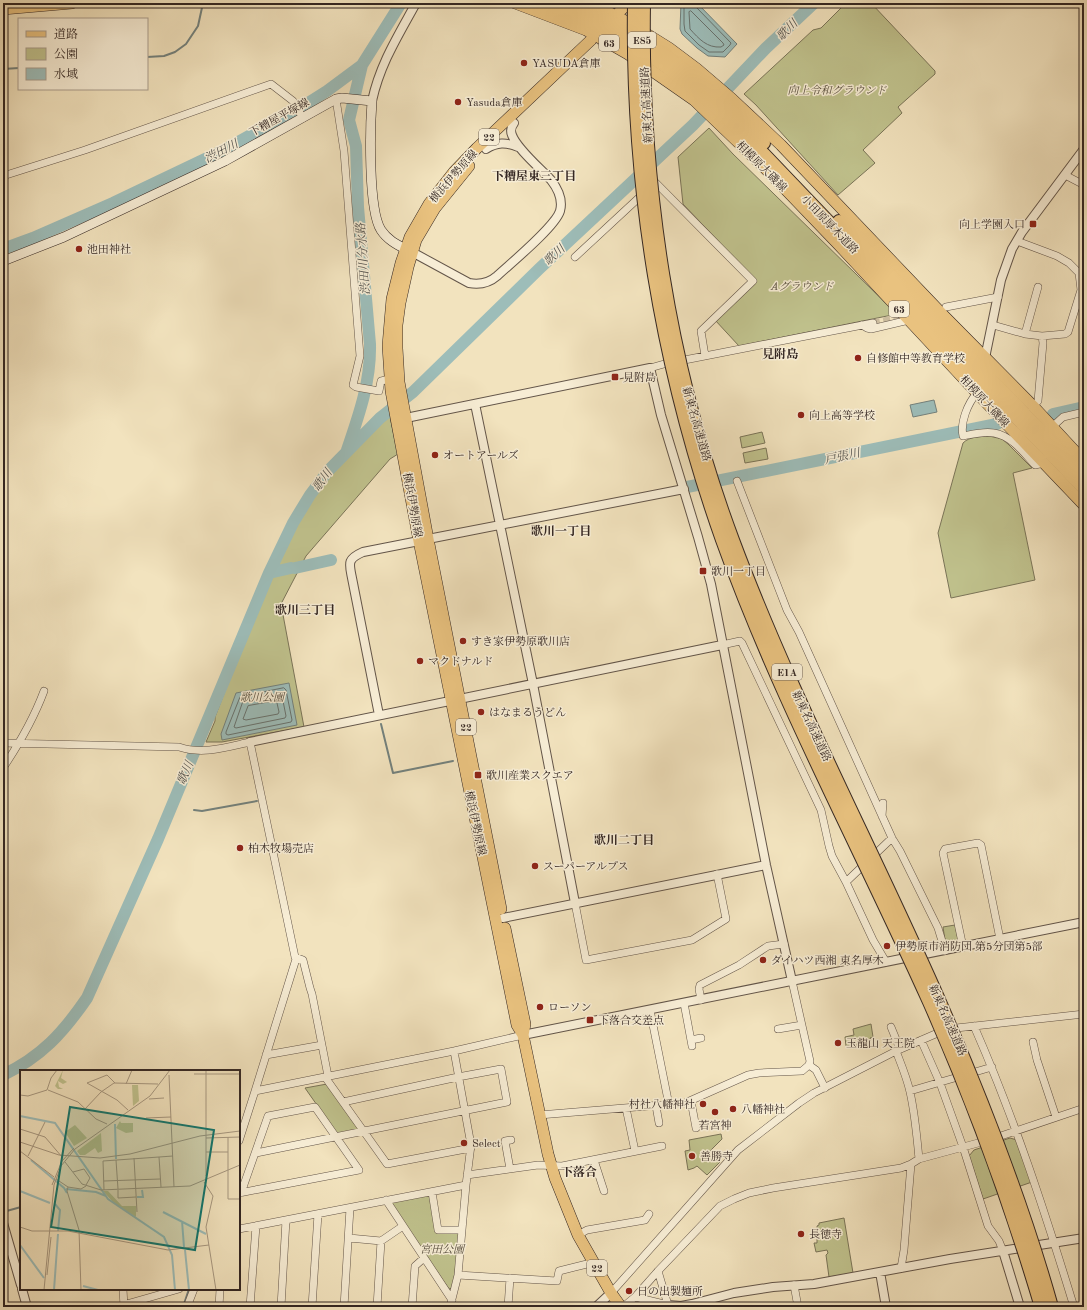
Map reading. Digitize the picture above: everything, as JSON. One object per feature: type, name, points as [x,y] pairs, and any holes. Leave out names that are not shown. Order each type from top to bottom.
[{"type":"highway","name":"小田原厚木道路","points":[[543,3],[580,17],[606,30],[704,91]]},
{"type":"highway","name":"小田原厚木道路","points":[[570,3],[613,23],[640,39],[673,62],[771,150],[1084,475]]},
{"type":"highway","name":"新東名高速道路","points":[[634,3],[634,94],[638,152],[653,273],[666,343],[703,484],[725,548],[746,601],[794,713],[930,1003],[959,1073],[1049,1305]]},
{"type":"highway","name":"新東名高速道路","points":[[644,3],[644,86],[654,211],[663,272],[676,342],[687,389],[713,481],[732,537],[781,658],[806,715],[911,938],[968,1067],[1015,1191],[1049,1305]]},
{"type":"highway","name":"小田原厚木道路","points":[[722,107],[769,160],[1084,489]]},
{"type":"highway","points":[[1001,1183],[1010,1220],[1036,1307]]},
{"type":"main road","points":[[3,10],[72,3]]},
{"type":"main road","name":"相模原大磯線","points":[[515,3],[586,30],[628,54],[704,91]]},
{"type":"main road","name":"相模原大磯線","points":[[589,3],[629,23],[669,48],[704,91],[722,107],[781,145],[937,309],[1033,406],[1084,461]]},
{"type":"main road","points":[[629,3],[624,13],[640,3]]},
{"type":"main road","name":"横浜伊勢原線","points":[[409,251],[435,208],[464,172],[594,42],[477,148],[454,172],[429,204],[419,220],[409,251],[397,325],[395,381],[517,1025],[523,1035],[539,1115],[551,1165],[578,1235],[611,1293],[622,1307]]},
{"type":"main road","points":[[339,99],[371,101],[371,138],[375,215],[380,229],[387,238],[409,251]]},
{"type":"main road","name":"下糟屋平塚線","points":[[3,261],[64,237],[225,162],[339,99]]},
{"type":"main road","name":"相模原大磯線","points":[[722,107],[764,167],[833,238],[977,393],[1084,505]]},
{"type":"main road","name":"横浜伊勢原線","points":[[395,381],[391,391],[401,416]]},
{"type":"main road","name":"横浜伊勢原線","points":[[456,700],[525,1024],[523,1035]]},
{"type":"street","points":[[371,101],[381,69],[416,3]]},
{"type":"street","points":[[3,176],[85,150],[271,84],[293,102],[303,118]]},
{"type":"street","points":[[339,99],[360,356],[353,385],[378,392],[381,380],[395,381]]},
{"type":"street","points":[[409,251],[469,283],[484,283],[492,281],[551,226],[561,208],[560,195],[551,180],[518,147],[512,135],[511,127],[514,123]]},
{"type":"street","points":[[486,149],[500,143],[508,143],[518,147]]},
{"type":"street","points":[[986,358],[1001,280],[1016,241],[1084,149]]},
{"type":"street","points":[[1064,175],[1084,185]]},
{"type":"street","points":[[575,257],[656,182],[753,281],[701,331],[705,356]]},
{"type":"street","points":[[993,325],[1025,334],[1042,336],[1065,334],[1068,332],[1071,312],[1081,290],[1082,273],[1069,263],[1057,256],[1016,241]]},
{"type":"street","points":[[1025,334],[1038,287]]},
{"type":"street","points":[[946,307],[998,297]]},
{"type":"street","points":[[862,325],[871,329],[909,320]]},
{"type":"street","points":[[401,416],[475,404],[664,364],[873,323]]},
{"type":"street","points":[[1033,406],[1038,401],[1043,343],[1042,336]]},
{"type":"street","points":[[539,1115],[656,1106],[685,1102],[748,1075],[758,1073],[802,1071],[809,1065],[810,1061],[766,865],[711,584],[662,415],[650,368]]},
{"type":"street","points":[[977,393],[970,403],[965,417],[962,432],[963,436],[984,432],[999,434],[1013,442],[1036,465],[1044,463]]},
{"type":"street","points":[[475,404],[533,684],[586,960],[692,940],[726,919],[717,874]]},
{"type":"street","points":[[1052,427],[1063,417],[1084,412]]},
{"type":"street","points":[[737,481],[787,610],[799,632],[892,838],[900,851],[938,928],[945,951]]},
{"type":"street","points":[[379,715],[352,578],[350,559],[363,552],[684,489]]},
{"type":"street","points":[[3,743],[179,747],[184,749],[213,751],[379,715],[740,641],[821,810],[832,856],[873,940],[886,962]]},
{"type":"street","points":[[3,768],[20,743],[38,707],[44,691]]},
{"type":"street","points":[[240,1138],[296,959],[250,742]]},
{"type":"street","points":[[882,816],[883,803]]},
{"type":"street","points":[[846,882],[892,838]]},
{"type":"street","points":[[963,947],[943,853],[945,849],[978,843],[982,845],[1000,939]]},
{"type":"street","points":[[503,918],[766,865]]},
{"type":"street","points":[[255,1090],[454,1051],[523,1035],[1084,922]]},
{"type":"street","points":[[701,1000],[699,989],[700,985],[739,965],[768,946],[784,944]]},
{"type":"street","points":[[295,957],[303,960],[312,994],[322,1045],[326,1076],[387,1164],[471,1148]]},
{"type":"street","points":[[684,1003],[691,1043],[701,1038]]},
{"type":"street","points":[[650,1010],[669,1104]]},
{"type":"street","points":[[596,1307],[611,1293],[738,1150],[799,1103],[898,1050],[947,1029],[1084,1014]]},
{"type":"street","points":[[778,1029],[802,1025]]},
{"type":"street","points":[[974,1026],[992,1067],[1016,1130],[1055,1242],[1074,1307]]},
{"type":"street","points":[[893,1029],[910,1091],[915,1119],[919,1159]]},
{"type":"street","points":[[921,1040],[940,1083],[963,1147],[988,1226],[999,1241],[1003,1251],[1020,1307]]},
{"type":"street","points":[[1033,1042],[1037,1060],[1056,1117]]},
{"type":"street","points":[[266,1055],[322,1045]]},
{"type":"street","points":[[451,1303],[458,1275],[467,1175],[471,1148],[454,1051]]},
{"type":"street","points":[[809,1065],[816,1070],[825,1088]]},
{"type":"street","points":[[910,1091],[992,1067]]},
{"type":"street","points":[[256,1153],[465,1112],[507,1102],[501,1069],[343,1102]]},
{"type":"street","points":[[691,1100],[696,1128]]},
{"type":"street","points":[[656,1106],[659,1123]]},
{"type":"street","points":[[315,1107],[359,1170],[240,1193],[256,1153],[268,1116],[315,1107]]},
{"type":"street","points":[[626,1108],[635,1151]]},
{"type":"street","points":[[622,1307],[635,1297],[720,1206],[734,1199],[749,1193],[773,1188],[901,1168],[919,1159],[989,1140],[1084,1108]]},
{"type":"street","points":[[505,1142],[510,1169]]},
{"type":"street","points":[[467,1175],[538,1165],[562,1166],[662,1146]]},
{"type":"street","points":[[594,1160],[604,1191]]},
{"type":"street","points":[[901,1268],[904,1250],[911,1164]]},
{"type":"street","points":[[240,1229],[466,1185]]},
{"type":"street","points":[[432,1192],[438,1230],[462,1230]]},
{"type":"street","points":[[386,1200],[451,1303]]},
{"type":"street","points":[[344,1307],[350,1208]]},
{"type":"street","points":[[312,1307],[318,1214]]},
{"type":"street","points":[[578,1235],[587,1230],[640,1218],[644,1220],[649,1214]]},
{"type":"street","points":[[281,1307],[286,1220]]},
{"type":"street","points":[[3,1223],[20,1282]]},
{"type":"street","points":[[250,1307],[256,1226]]},
{"type":"street","points":[[349,1238],[381,1241],[403,1226]]},
{"type":"street","points":[[635,1297],[681,1307],[734,1294],[773,1287],[814,1284],[1084,1238]]},
{"type":"street","points":[[377,1307],[381,1241]]},
{"type":"street","points":[[412,1307],[415,1266],[424,1258]]},
{"type":"street","points":[[458,1275],[557,1281],[559,1271],[587,1264]]},
{"type":"street","points":[[658,1271],[668,1305]]},
{"type":"street","points":[[880,1272],[886,1307]]},
{"type":"street","points":[[508,1307],[510,1278]]},
{"type":"street","points":[[794,1285],[798,1307]]},
{"type":"street","points":[[22,1290],[27,1307]]},
{"type":"street","points":[[124,1290],[124,1306]]},
{"type":"street","points":[[116,1307],[124,1306],[176,1290]]},
{"type":"street","points":[[187,1307],[194,1290]]},
{"type":"street","points":[[219,1307],[220,1290]]},
{"type":"green space","name":"向上令和グラウンド","points":[[846,3],[871,3],[935,71],[935,74],[898,107],[902,113],[863,150],[875,163],[838,195],[756,105],[744,94],[813,30],[821,28]]},
{"type":"green space","name":"Aグラウンド","points":[[709,128],[733,154],[897,314],[739,346],[715,320],[756,281],[683,204],[678,157]]},
{"type":"green space","name":"歌川公園","points":[[388,415],[390,417],[398,454],[390,459],[306,556],[281,604],[304,727],[222,742],[206,742],[271,575],[293,529],[310,500],[320,487]]},
{"type":"green space","points":[[762,432],[765,443],[742,448],[740,437]]},
{"type":"green space","points":[[989,436],[1002,439],[1032,468],[1013,473],[1035,580],[951,598],[938,533],[963,443],[972,438]]},
{"type":"green space","points":[[766,448],[768,459],[745,463],[743,453]]},
{"type":"green space","points":[[955,925],[959,943],[958,945],[949,946],[945,940],[943,927]]},
{"type":"green space","points":[[871,1024],[873,1037],[870,1038],[871,1040],[858,1043],[858,1045],[846,1046],[845,1037],[854,1035],[853,1029]]},
{"type":"green space","points":[[327,1084],[360,1129],[338,1135],[305,1088]]},
{"type":"green space","points":[[721,1134],[722,1139],[710,1151],[720,1162],[707,1175],[697,1166],[688,1170],[685,1151],[690,1150],[689,1140]]},
{"type":"green space","points":[[1010,1138],[1017,1140],[1032,1182],[983,1199],[969,1156],[974,1150]]},
{"type":"green space","name":"宮田公園","points":[[429,1194],[437,1232],[460,1232],[453,1288],[449,1289],[391,1205],[393,1201]]},
{"type":"green space","points":[[844,1218],[853,1273],[829,1277],[826,1255],[828,1253],[827,1250],[816,1252],[814,1243],[817,1243],[817,1239],[819,1238],[817,1226],[819,1223]]},
{"type":"water","points":[[681,3],[697,3],[737,44],[725,57],[708,56],[682,34],[680,29]]},
{"type":"water","points":[[934,400],[937,412],[913,417],[910,405]]},
{"type":"water","points":[[289,683],[297,725],[222,740],[221,734],[236,693]]},
{"type":"waterway","points":[[148,57],[164,56],[175,52],[186,44],[198,26],[203,3]]},
{"type":"waterway","name":"渋田川","points":[[3,249],[33,238],[113,203],[222,151],[308,103],[362,65],[401,3]]},
{"type":"waterway","name":"歌川","points":[[3,1075],[29,1060],[50,1043],[60,1033],[87,998],[158,839],[269,573],[293,523],[310,495],[328,471],[380,418],[413,392],[539,269],[693,125],[766,48],[814,3]]},
{"type":"waterway","name":"渋田川分水路","points":[[347,450],[363,398],[369,371],[370,358],[358,207],[356,146],[349,120],[362,65]]},
{"type":"waterway","points":[[3,69],[18,68]]},
{"type":"waterway","name":"戸張川","points":[[1053,414],[1084,407]]},
{"type":"waterway","name":"戸張川","points":[[687,487],[997,424]]},
{"type":"waterway","name":"戸張川","points":[[295,568],[331,560]]},
{"type":"waterway","name":"戸張川","points":[[269,573],[291,568]]},
{"type":"waterway","points":[[381,724],[393,773],[453,761]]},
{"type":"waterway","points":[[194,810],[202,811],[257,801]]},
{"type":"waterway","points":[[3,1212],[20,1207]]},
{"type":"waterway","points":[[183,1307],[189,1290]]},
{"type":"tunnel","points":[[597,44],[628,15]]},
{"type":"tunnel","points":[[873,323],[908,316]]},
{"type":"place","name":"YASUDA倉庫","points":[[524,63]]},
{"type":"place","name":"Yasuda倉庫","points":[[458,102]]},
{"type":"place","name":"向上学園入口","points":[[1033,224]]},
{"type":"place","name":"池田神社","points":[[79,249]]},
{"type":"place","name":"自修館中等教育学校","points":[[858,358]]},
{"type":"place","name":"見附島","points":[[615,377]]},
{"type":"place","name":"向上高等学校","points":[[801,415]]},
{"type":"place","name":"オートアールズ","points":[[435,455]]},
{"type":"place","name":"歌川一丁目","points":[[703,571]]},
{"type":"place","name":"すき家伊勢原歌川店","points":[[463,641]]},
{"type":"place","name":"マクドナルド","points":[[420,661]]},
{"type":"place","name":"はなまるうどん","points":[[481,712]]},
{"type":"place","name":"歌川産業スクエア","points":[[478,775]]},
{"type":"place","name":"柏木牧場売店","points":[[240,848]]},
{"type":"place","name":"スーパーアルプス","points":[[535,866]]},
{"type":"place","name":"伊勢原市消防団 第5分団第5部","points":[[887,946]]},
{"type":"place","name":"ダイハツ西湘 東名厚木","points":[[763,960]]},
{"type":"place","name":"ローソン","points":[[540,1007]]},
{"type":"place","name":"下落合交差点","points":[[590,1020]]},
{"type":"place","name":"玉龍山 天王院","points":[[838,1043]]},
{"type":"place","name":"村社八幡神社","points":[[703,1104]]},
{"type":"place","name":"八幡神社","points":[[733,1109]]},
{"type":"place","name":"若宮神","points":[[715,1112]]},
{"type":"place","name":"Select","points":[[464,1143]]},
{"type":"place","name":"善勝寺","points":[[692,1156]]},
{"type":"place","name":"長徳寺","points":[[801,1234]]},
{"type":"place","name":"日の出製麺所","points":[[629,1291]]},
{"type":"district","name":"下糟屋東三丁目","points":[[534,176]]},
{"type":"district","name":"見附島","points":[[780,354]]},
{"type":"district","name":"歌川一丁目","points":[[561,531]]},
{"type":"district","name":"歌川三丁目","points":[[305,610]]},
{"type":"district","name":"歌川二丁目","points":[[624,840]]},
{"type":"district","name":"下落合","points":[[579,1172]]}]
